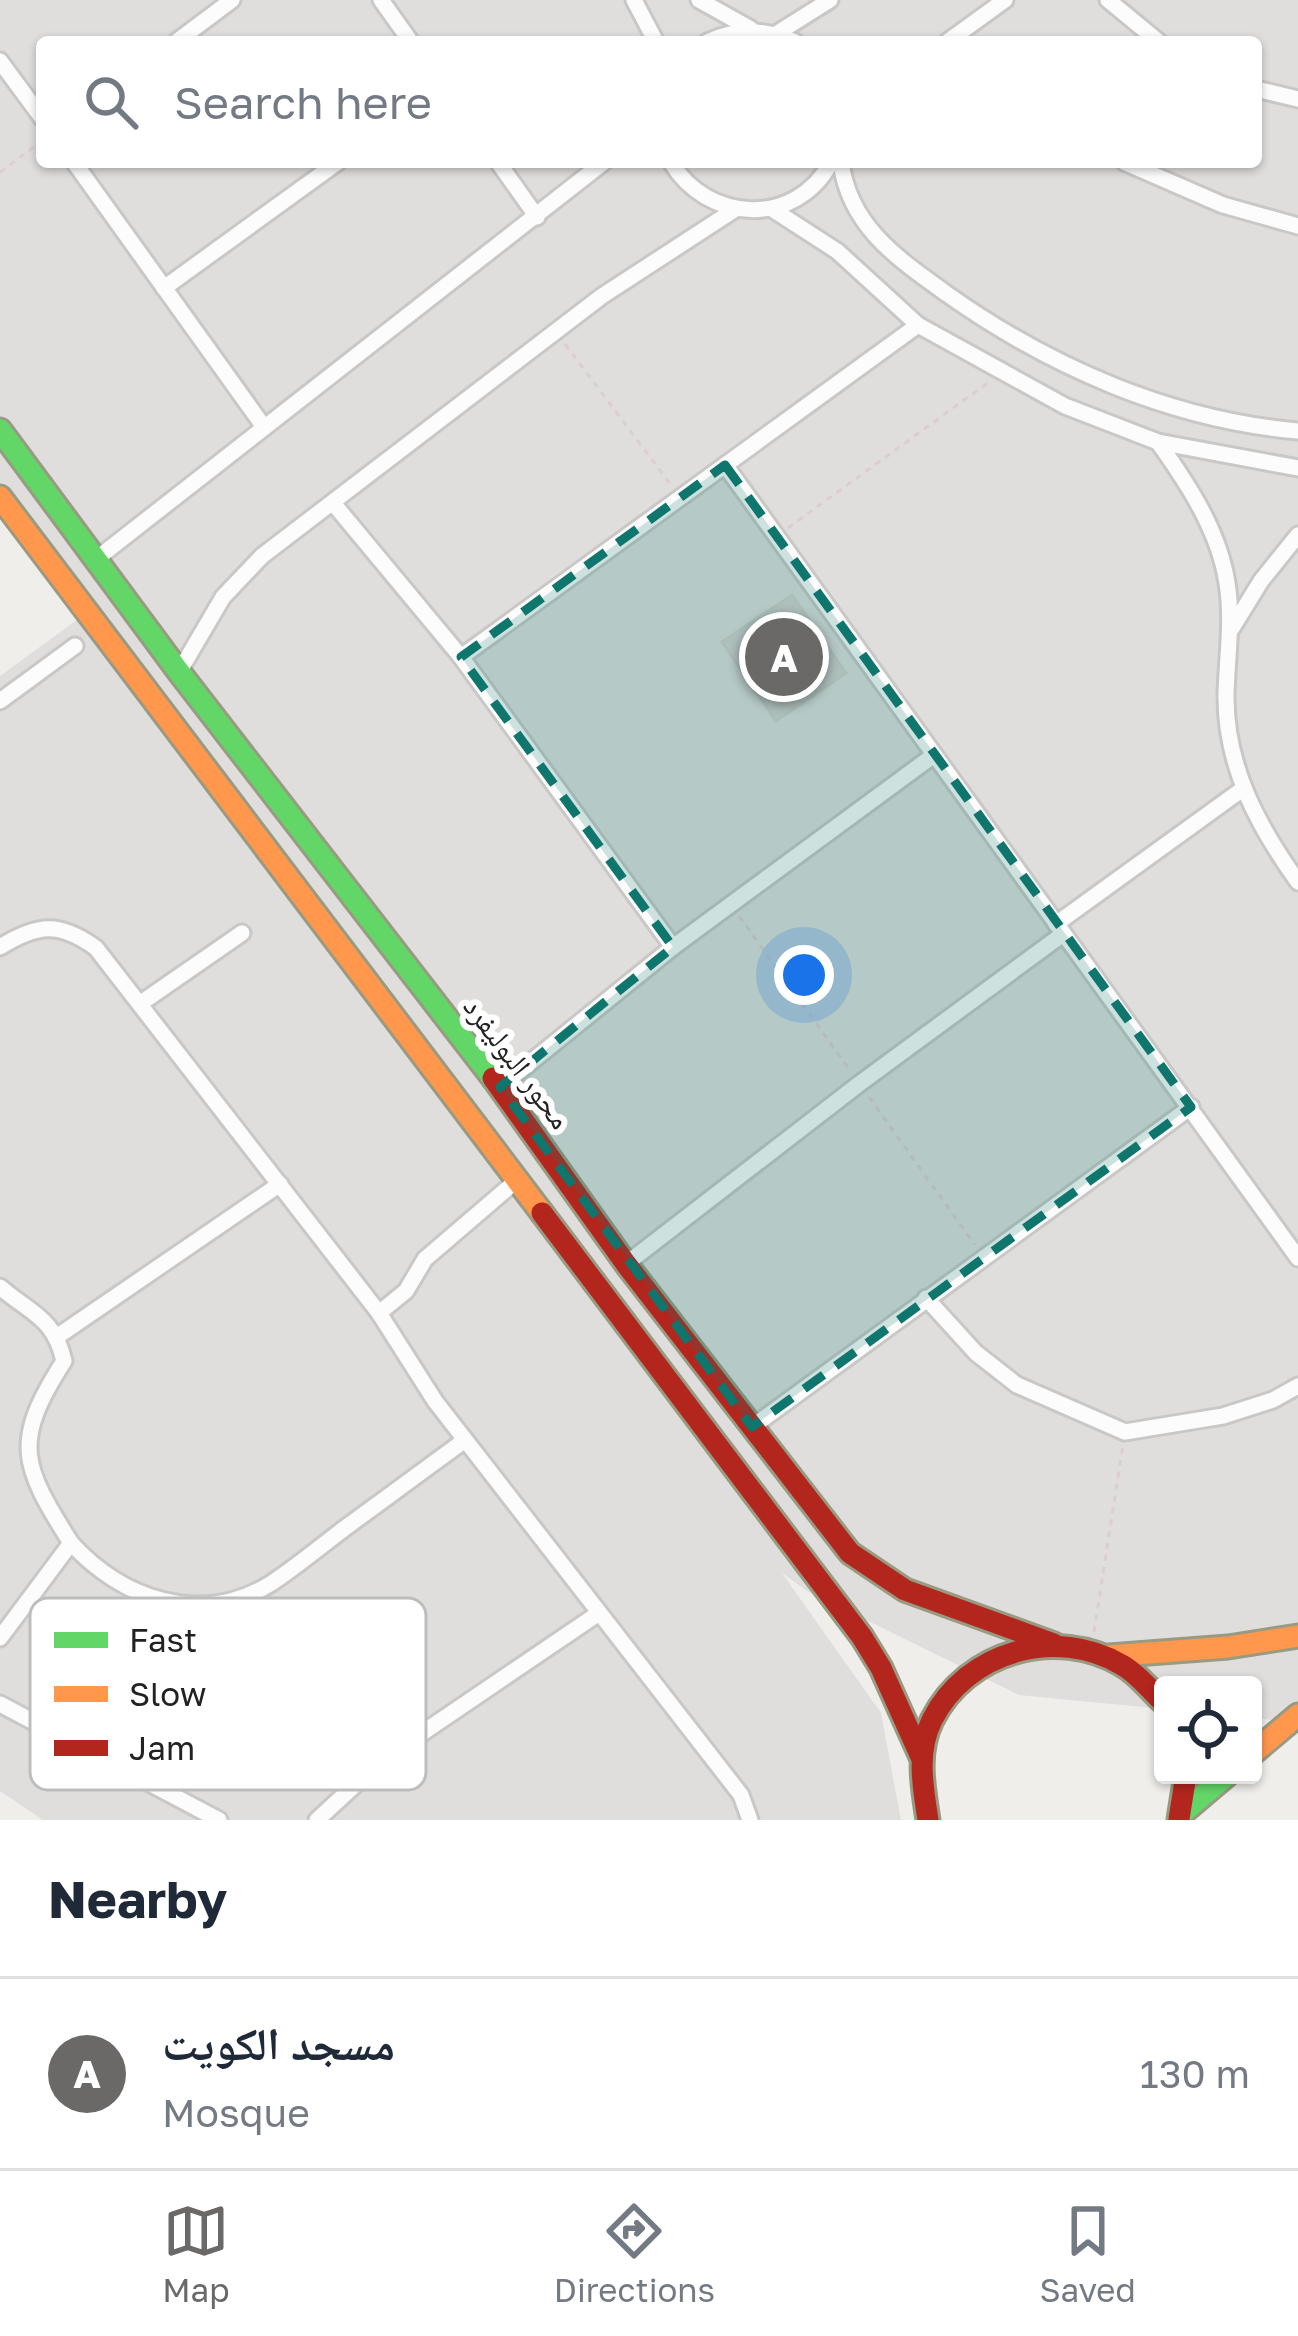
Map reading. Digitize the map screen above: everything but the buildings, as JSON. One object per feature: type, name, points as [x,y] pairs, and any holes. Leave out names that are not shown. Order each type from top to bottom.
[{"type":"street","points":[[184,36],[232,0]]},
{"type":"street","points":[[381,0],[408,36]]},
{"type":"street","points":[[634,0],[653,36]]},
{"type":"street","points":[[699,0],[754,30]]},
{"type":"street","points":[[776,34],[830,0]]},
{"type":"street","points":[[959,36],[1005,0]]},
{"type":"street","points":[[1108,0],[1152,36]]},
{"type":"street","points":[[722,36],[754,30],[781,36]]},
{"type":"street","points":[[0,61],[36,110]]},
{"type":"street","points":[[1262,90],[1298,99]]},
{"type":"street","points":[[78,168],[264,427]]},
{"type":"street","points":[[164,288],[330,168]]},
{"type":"street","points":[[501,168],[537,217]]},
{"type":"street","points":[[95,560],[597,168]]},
{"type":"street","points":[[675,168],[688,186],[734,210],[772,209],[794,201],[831,168]]},
{"type":"street","points":[[838,168],[861,219],[886,250],[997,329],[1082,374],[1173,407],[1298,431]]},
{"type":"street","points":[[1138,168],[1223,205],[1298,226]]},
{"type":"street","points":[[772,209],[837,251],[918,326],[1065,406],[1158,442],[1298,468]]},
{"type":"street","points":[[179,672],[208,620],[242,575],[631,276],[734,210]]},
{"type":"street","points":[[461,656],[918,326]]},
{"type":"street","name":"محور البوليفرد","points":[[0,430],[179,672],[500,1087],[626,1264],[850,1553],[904,1590],[1054,1644]]},
{"type":"street","points":[[1158,442],[1188,484],[1212,531],[1227,580],[1230,739],[1256,818],[1298,882]]},
{"type":"street","points":[[725,465],[1298,1258]]},
{"type":"street","points":[[0,497],[862,1637],[921,1757]]},
{"type":"street","points":[[333,502],[461,656],[673,946]]},
{"type":"street","points":[[1230,630],[1261,580],[1298,535]]},
{"type":"street","points":[[0,701],[75,646]]},
{"type":"street","points":[[500,1087],[673,946],[934,755]]},
{"type":"street","points":[[626,1264],[1244,788]]},
{"type":"street","points":[[0,947],[28,931],[46,928],[80,937],[96,948],[379,1313],[435,1401],[741,1795],[750,1820]]},
{"type":"street","points":[[141,1004],[242,933]]},
{"type":"street","points":[[752,1427],[1191,1107]]},
{"type":"street","points":[[379,1313],[406,1291],[425,1259],[516,1180]]},
{"type":"street","points":[[58,1336],[280,1184]]},
{"type":"street","points":[[0,1286],[43,1318],[58,1336],[64,1361],[34,1409],[28,1433],[33,1479],[70,1543],[95,1570],[153,1598]]},
{"type":"street","points":[[926,1298],[976,1353],[1017,1385],[1125,1432],[1223,1416],[1273,1400],[1298,1386]]},
{"type":"street","points":[[236,1598],[268,1586],[465,1440]]},
{"type":"street","points":[[0,1638],[70,1543]]},
{"type":"street","points":[[426,1730],[599,1613]]},
{"type":"street","points":[[928,1820],[921,1795],[921,1757],[932,1720],[966,1676],[998,1655],[1054,1644],[1100,1653],[1233,1647],[1298,1636]]},
{"type":"street","points":[[1100,1653],[1141,1676],[1154,1691]]},
{"type":"street","points":[[0,1704],[30,1720]]},
{"type":"street","points":[[1262,1745],[1298,1715]]},
{"type":"street","points":[[1180,1817],[1185,1784]]},
{"type":"street","points":[[1180,1817],[1217,1784]]},
{"type":"street","points":[[162,1790],[219,1820]]},
{"type":"street","points":[[317,1820],[349,1790]]},
{"type":"path","points":[[0,172],[36,145]]},
{"type":"path","points":[[556,333],[680,498]]},
{"type":"path","points":[[777,536],[1001,373]]},
{"type":"path","points":[[1100,1653],[1125,1432]]},
{"type":"highlighted area","points":[[725,465],[1191,1107],[752,1427],[500,1087],[673,947],[461,657]]},
{"type":"shaded area","points":[[0,0],[1298,0],[1298,1722],[1262,1719],[1262,1676],[1154,1676],[1154,1708],[1019,1695],[807,1591],[782,1573],[881,1713],[901,1820],[43,1820],[0,1791],[0,676],[78,619],[0,513]]},
{"type":"traffic: fast","points":[[0,430],[179,672],[493,1078]]},
{"type":"traffic: fast","points":[[1181,1814],[1216,1784]]},
{"type":"traffic: slow","points":[[0,497],[542,1213]]},
{"type":"traffic: slow","points":[[1109,1656],[1298,1636]]},
{"type":"traffic: slow","points":[[1262,1745],[1298,1715]]},
{"type":"traffic: jam","points":[[493,1078],[626,1264],[850,1553],[905,1590],[1054,1644]]},
{"type":"traffic: jam","points":[[542,1213],[862,1637],[921,1757]]},
{"type":"traffic: jam","points":[[928,1820],[922,1770],[927,1732],[948,1696],[990,1662],[1015,1652],[1069,1647],[1128,1668],[1154,1693]]},
{"type":"traffic: jam","points":[[1179,1819],[1185,1784]]},
{"type":"place","name":"مسجد الكويت","points":[[784,657]]}]
